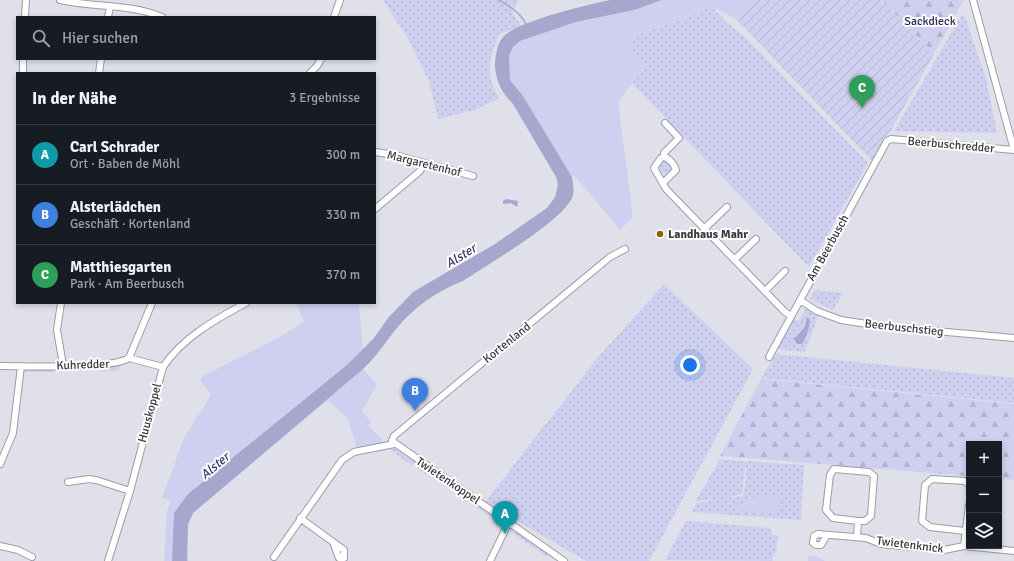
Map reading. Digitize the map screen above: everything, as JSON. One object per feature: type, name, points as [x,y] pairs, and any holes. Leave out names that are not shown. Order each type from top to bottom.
[{"type":"street","points":[[25,16],[26,0]]},
{"type":"street","points":[[60,0],[110,7],[132,8],[159,16]]},
{"type":"street","points":[[334,16],[340,0]]},
{"type":"street","points":[[973,0],[1014,150]]},
{"type":"street","points":[[108,16],[110,7]]},
{"type":"street","points":[[22,72],[23,60]]},
{"type":"street","points":[[99,72],[101,60]]},
{"type":"street","points":[[311,72],[320,60]]},
{"type":"street","points":[[665,123],[679,138],[664,153],[664,157],[655,165],[654,168],[666,189],[765,290],[784,312],[791,316]]},
{"type":"street","name":"Beerbuschredder","points":[[889,140],[1014,150]]},
{"type":"street","name":"Am Beerbusch","points":[[769,356],[889,140]]},
{"type":"street","name":"Margaretenhof","points":[[376,152],[395,155],[473,176]]},
{"type":"street","points":[[663,183],[676,170],[675,166],[664,157]]},
{"type":"street","points":[[376,208],[420,170],[424,163]]},
{"type":"street","points":[[704,229],[727,207]]},
{"type":"street","points":[[735,259],[756,239]]},
{"type":"street","name":"Kortenland","points":[[393,442],[400,432],[610,257],[625,249]]},
{"type":"street","points":[[765,290],[785,271]]},
{"type":"street","name":"Beerbuschstieg","points":[[800,300],[817,311],[841,320],[880,326],[1014,338]]},
{"type":"street","points":[[61,304],[57,330],[63,365]]},
{"type":"street","points":[[152,304],[129,358],[163,367]]},
{"type":"street","name":"Huuskoppel","points":[[108,561],[130,491],[163,367],[174,353],[197,333],[223,315],[244,304]]},
{"type":"street","name":"Kuhredder","points":[[0,366],[117,364],[129,358]]},
{"type":"street","points":[[0,464],[13,433],[22,366]]},
{"type":"street","points":[[274,557],[342,460],[347,456],[393,442]]},
{"type":"street","name":"Twietenkoppel","points":[[393,442],[564,561]]},
{"type":"street","name":"Twietenknick","points":[[834,469],[869,472],[874,476],[871,516],[865,521],[858,521],[833,518],[826,510],[830,475],[834,469]]},
{"type":"street","points":[[68,482],[89,479],[130,491]]},
{"type":"street","name":"Twietenknick","points":[[965,531],[930,527],[922,521],[926,485],[932,479],[966,483]]},
{"type":"street","points":[[964,546],[968,513]]},
{"type":"street","points":[[300,518],[333,542]]},
{"type":"street","points":[[857,537],[858,521]]},
{"type":"street","points":[[490,561],[509,522]]},
{"type":"street","name":"Twietenknick","points":[[827,534],[866,538],[881,544],[944,550],[964,546],[1014,551]]},
{"type":"street","points":[[0,546],[18,550],[32,557]]},
{"type":"green space","points":[[383,0],[519,0],[512,13],[522,26],[499,34],[491,59],[491,80],[499,98],[475,110],[438,119],[429,81],[410,42]]},
{"type":"green space","points":[[662,0],[750,0],[735,18],[712,7],[638,35],[629,44],[645,67],[618,102],[633,217],[620,230],[574,175],[572,177],[523,96],[510,80],[509,56],[513,47],[520,41],[576,22],[634,10]]},
{"type":"green space","points":[[750,0],[882,0],[934,54],[873,162],[735,18]]},
{"type":"green space","name":"Sackdieck","points":[[882,0],[964,0],[934,54]]},
{"type":"green space","points":[[712,7],[727,23],[745,37],[868,163],[809,267],[632,83],[645,67],[628,44],[638,35]]},
{"type":"green space","points":[[962,15],[965,17],[986,79],[997,133],[894,131]]},
{"type":"green space","points":[[665,162],[669,164],[671,168],[669,172],[665,174],[661,172],[659,168],[661,164]]},
{"type":"green space","points":[[664,284],[753,369],[649,561],[586,561],[485,502],[599,356]]},
{"type":"green space","points":[[815,290],[843,293],[833,310],[810,299]]},
{"type":"green space","points":[[296,304],[359,304],[363,349],[363,369],[377,385],[362,411],[371,422],[368,425],[382,439],[381,444],[357,449],[348,419],[328,400],[193,513],[186,537],[186,550],[189,561],[164,561],[167,511],[171,501],[162,498],[184,438],[211,395],[200,380],[203,376],[276,339],[304,322]]},
{"type":"green space","points":[[806,308],[818,316],[805,352],[777,349],[792,318],[799,321]],"holes":[[[805,321],[810,322],[805,339],[797,334],[804,328]]]},
{"type":"green space","points":[[776,354],[1014,378],[1014,403],[761,378]]},
{"type":"green space","points":[[119,366],[120,370],[99,371],[99,367]]},
{"type":"green space","points":[[54,368],[54,372],[24,372],[26,369]]},
{"type":"green space","points":[[761,379],[1014,404],[1014,480],[1002,479],[1002,441],[966,441],[966,476],[720,456]]},
{"type":"green space","points":[[391,447],[395,447],[415,462],[412,466],[391,450]]},
{"type":"green space","points":[[720,459],[746,462],[742,494],[724,499],[696,501]]},
{"type":"green space","points":[[746,461],[804,465],[801,520],[692,512],[696,503],[743,496],[746,480]]},
{"type":"green space","points":[[419,465],[435,475],[434,479],[417,469]]},
{"type":"green space","points":[[463,493],[502,520],[502,525],[460,496]]},
{"type":"green space","points":[[779,494],[778,513],[737,509],[738,504],[754,498]]},
{"type":"green space","points":[[686,521],[770,528],[772,534],[778,537],[776,552],[772,557],[773,561],[665,560]]},
{"type":"green space","points":[[508,530],[516,530],[548,553],[546,556]]},
{"type":"green space","points":[[816,556],[825,561],[808,561],[808,557]]},
{"type":"shaded area","points":[[610,0],[662,0],[634,10],[576,22],[520,41],[513,47],[509,56],[510,80],[523,96],[572,177],[574,188],[573,195],[565,208],[539,231],[463,281],[426,300],[410,314],[363,369],[193,513],[188,524],[187,561],[172,561],[174,513],[188,494],[347,365],[374,338],[388,318],[413,292],[495,244],[547,208],[555,197],[558,184],[556,177],[513,104],[505,95],[500,85],[496,75],[495,63],[498,46],[503,37],[522,25],[553,14]]},
{"type":"shaded area","points":[[506,199],[518,201],[517,207],[511,203],[503,204],[503,201]]},
{"type":"shaded area","points":[[807,318],[809,318],[809,328],[802,344],[797,344],[794,339],[804,328]]},
{"type":"waterway","points":[[499,0],[519,14],[527,27]]},
{"type":"place","name":"Matthiesgarten","points":[[862,108]]},
{"type":"place","name":"Landhaus Mahr","points":[[660,234]]},
{"type":"place","name":"Alsterlädchen","points":[[415,411]]},
{"type":"place","name":"Carl Schrader","points":[[505,534]]},
{"type":"water label","name":"Alster","points":[[461,256]]},
{"type":"water label","name":"Alster","points":[[215,466]]}]
